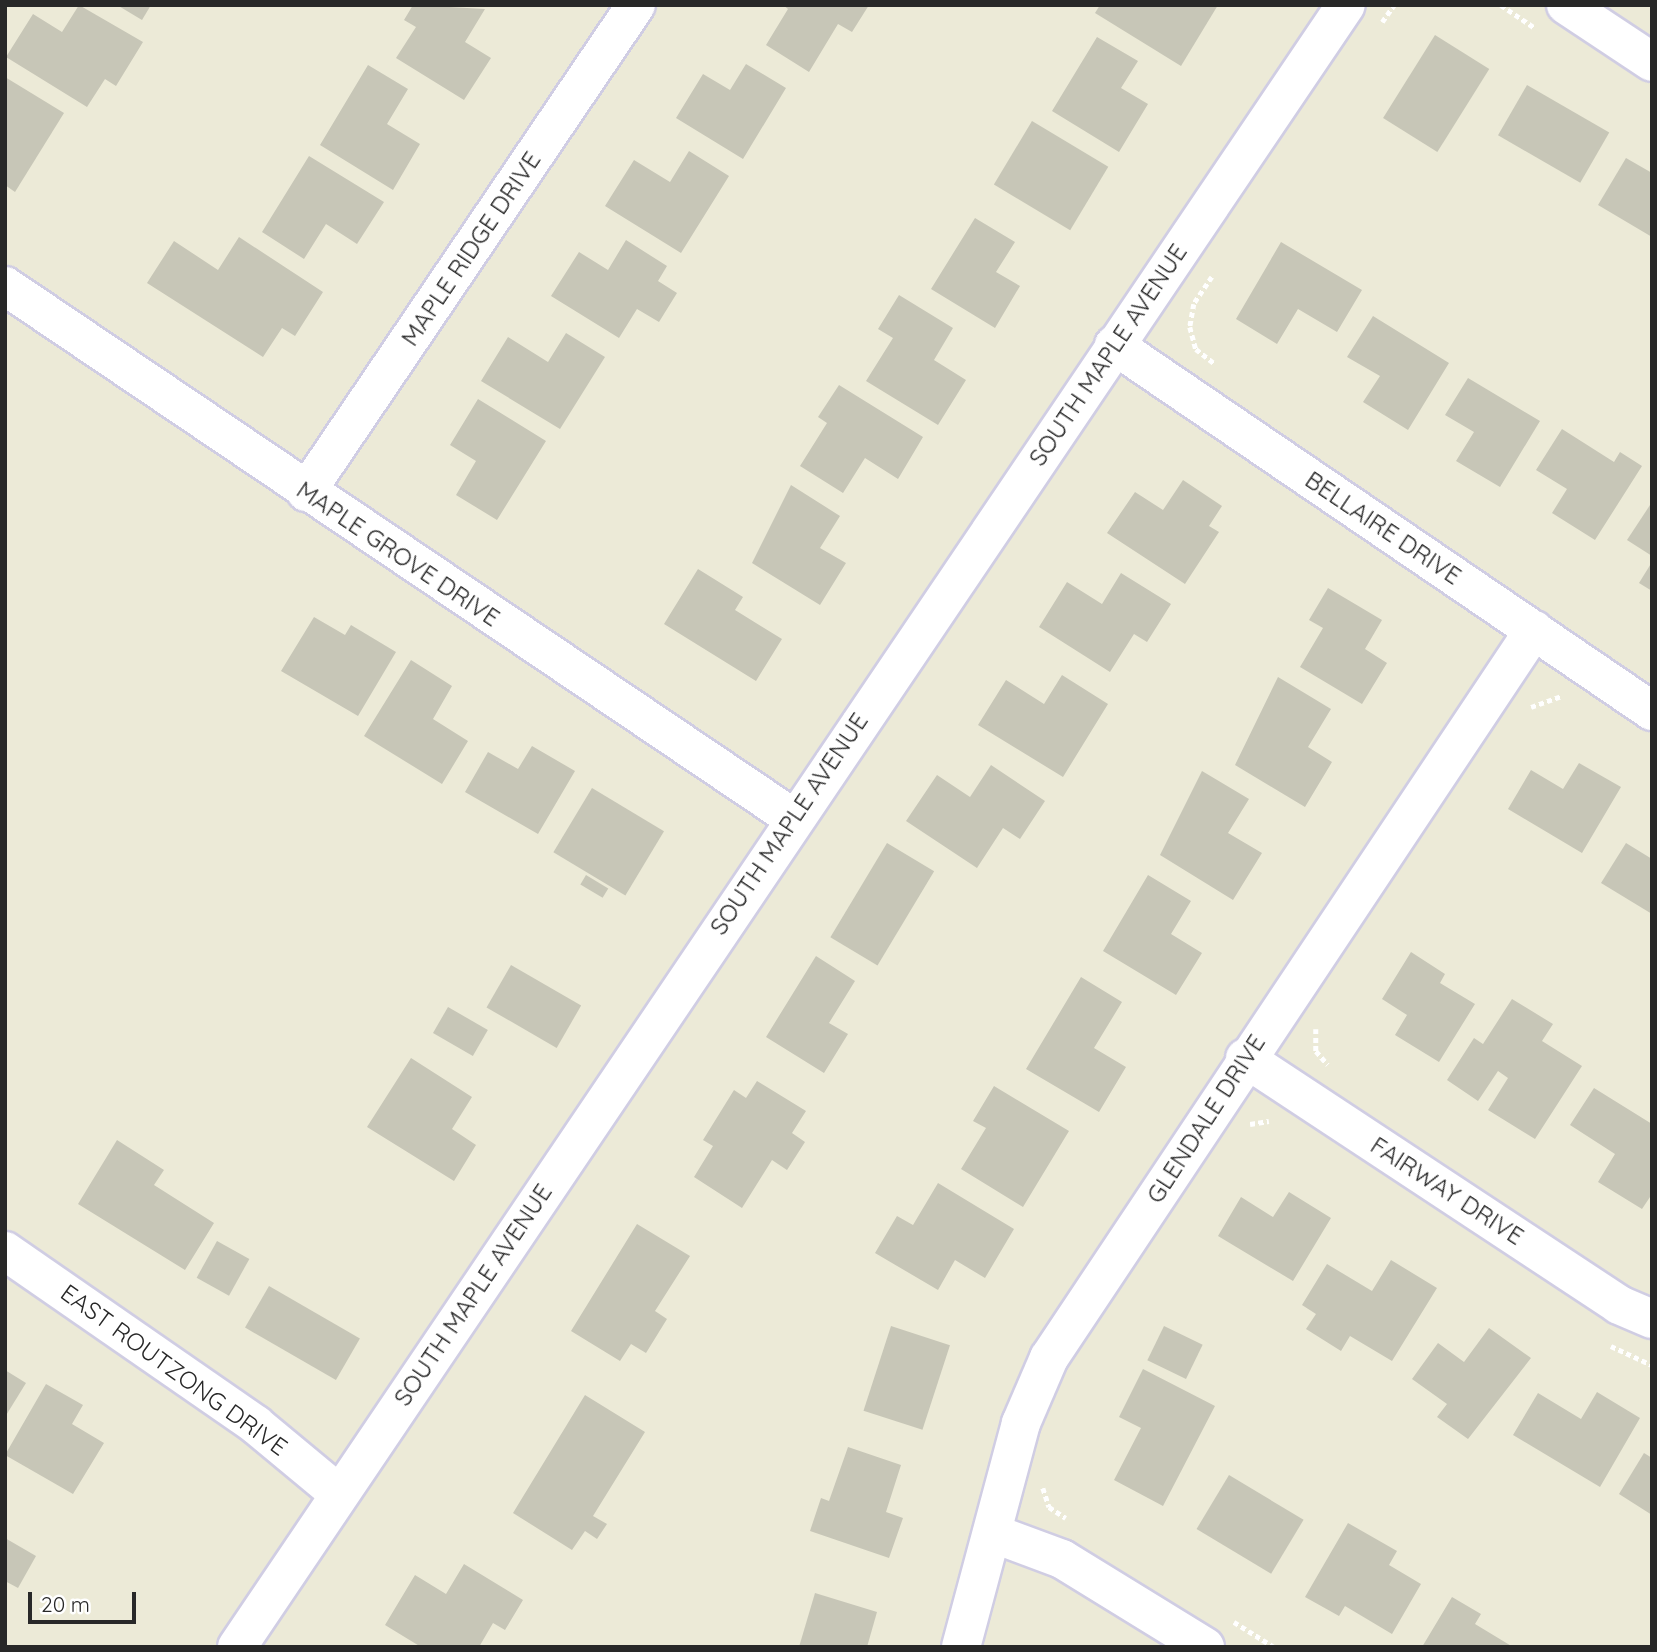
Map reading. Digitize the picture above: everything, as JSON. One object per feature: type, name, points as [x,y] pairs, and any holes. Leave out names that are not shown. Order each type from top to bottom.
[{"type":"street","name":"MAPLE RIDGE DRIVE","points":[[306,492],[636,5]]},
{"type":"street","name":"SOUTH MAPLE AVENUE","points":[[237,1647],[793,818],[1346,5]]},
{"type":"street","points":[[1566,5],[1652,62]]},
{"type":"street","name":"MAPLE GROVE DRIVE","points":[[5,286],[306,492],[793,818]]},
{"type":"street","name":"BELLAIRE DRIVE","points":[[1114,345],[1652,710]]},
{"type":"street","name":"GLENDALE DRIVE","points":[[961,1647],[1021,1423],[1049,1357],[1245,1058],[1534,630]]},
{"type":"street","name":"FAIRWAY DRIVE","points":[[1245,1058],[1619,1305],[1652,1318]]},
{"type":"street","name":"EAST ROUTZONG DRIVE","points":[[5,1251],[256,1425],[339,1494]]},
{"type":"street","points":[[992,1533],[1062,1559],[1216,1632]]},
{"type":"path","points":[[1375,33],[1394,5]]},
{"type":"path","points":[[1216,270],[1194,304],[1190,327],[1196,349],[1226,373]]},
{"type":"path","points":[[1525,711],[1543,698],[1574,694]]},
{"type":"path","points":[[1316,1022],[1316,1051],[1331,1068]]},
{"type":"path","points":[[1242,1130],[1252,1122],[1281,1122]]},
{"type":"path","points":[[1605,1341],[1652,1365]]},
{"type":"path","points":[[1041,1482],[1049,1507],[1077,1525]]},
{"type":"path","points":[[1216,1632],[1274,1647]]},
{"type":"building","points":[[79,5],[143,42],[116,86],[105,79],[87,107],[6,57],[33,14],[62,32]]},
{"type":"building","points":[[117,5],[151,5],[142,20]]},
{"type":"building","points":[[413,5],[485,9],[465,42],[491,58],[464,100],[396,58],[416,27],[404,20]]},
{"type":"building","points":[[783,5],[869,5],[852,32],[838,24],[809,72],[766,45],[788,9]]},
{"type":"building","points":[[1100,5],[1218,5],[1181,66],[1095,13]]},
{"type":"building","points":[[1435,35],[1489,69],[1437,152],[1383,118]]},
{"type":"building","points":[[1097,37],[1138,61],[1121,88],[1148,104],[1119,152],[1052,111]]},
{"type":"building","points":[[746,64],[786,88],[743,159],[676,118],[703,74],[730,90]]},
{"type":"building","points":[[368,65],[408,89],[387,124],[420,144],[393,190],[320,145]]},
{"type":"building","points":[[5,77],[64,113],[15,192],[5,185]]},
{"type":"building","points":[[1527,85],[1609,132],[1580,183],[1498,135]]},
{"type":"building","points":[[1032,121],[1108,167],[1070,230],[994,184]]},
{"type":"building","points":[[689,151],[729,176],[681,253],[605,206],[634,160],[670,182]]},
{"type":"building","points":[[309,156],[384,202],[357,244],[326,224],[304,259],[262,232]]},
{"type":"building","points":[[1626,158],[1652,173],[1652,237],[1598,205]]},
{"type":"building","points":[[975,218],[1015,242],[996,272],[1020,286],[995,328],[931,289]]},
{"type":"building","points":[[239,237],[323,292],[295,336],[282,328],[263,357],[147,283],[174,241],[218,270]]},
{"type":"building","points":[[626,240],[667,266],[658,281],[677,293],[659,322],[637,309],[619,338],[551,296],[579,252],[608,270]]},
{"type":"building","points":[[1281,242],[1362,290],[1337,332],[1298,309],[1277,344],[1236,319]]},
{"type":"building","points":[[899,295],[953,328],[934,360],[966,380],[938,425],[866,381],[893,338],[878,329]]},
{"type":"building","points":[[1373,316],[1449,363],[1408,430],[1363,402],[1380,376],[1347,357]]},
{"type":"building","points":[[566,333],[605,357],[560,429],[481,381],[508,337],[548,362]]},
{"type":"building","points":[[1468,378],[1540,421],[1500,487],[1456,461],[1474,432],[1445,415]]},
{"type":"building","points":[[839,385],[923,437],[898,479],[865,458],[843,493],[800,466],[827,423],[818,417]]},
{"type":"building","points":[[478,399],[546,441],[497,520],[456,495],[476,461],[450,445]]},
{"type":"building","points":[[1562,429],[1614,462],[1620,452],[1642,466],[1595,540],[1552,513],[1567,489],[1536,470]]},
{"type":"building","points":[[1183,480],[1222,506],[1209,526],[1219,532],[1185,584],[1107,533],[1135,492],[1163,510]]},
{"type":"building","points":[[791,485],[840,516],[820,548],[846,563],[820,605],[752,563]]},
{"type":"building","points":[[1652,502],[1652,556],[1627,540]]},
{"type":"building","points":[[1652,562],[1652,591],[1639,583]]},
{"type":"building","points":[[698,569],[743,597],[735,610],[782,639],[756,681],[664,624]]},
{"type":"building","points":[[1121,573],[1171,604],[1147,642],[1134,634],[1110,672],[1039,627],[1067,582],[1102,604]]},
{"type":"building","points":[[1328,588],[1382,620],[1365,649],[1387,663],[1362,704],[1300,667],[1323,628],[1309,620]]},
{"type":"building","points":[[314,617],[345,635],[351,625],[396,652],[358,716],[281,671]]},
{"type":"building","points":[[411,660],[452,686],[433,719],[468,741],[442,784],[364,736]]},
{"type":"building","points":[[1062,675],[1108,704],[1063,777],[978,725],[1006,680],[1044,704]]},
{"type":"building","points":[[1278,677],[1331,709],[1308,747],[1332,762],[1305,807],[1235,765]]},
{"type":"building","points":[[532,746],[575,771],[538,834],[465,792],[488,752],[518,769]]},
{"type":"building","points":[[1579,763],[1621,787],[1582,853],[1508,809],[1531,770],[1563,789]]},
{"type":"building","points":[[991,765],[1045,801],[1020,839],[1003,828],[977,868],[906,821],[937,775],[970,797]]},
{"type":"building","points":[[1202,771],[1249,799],[1228,833],[1262,853],[1233,900],[1160,855]]},
{"type":"building","points":[[592,788],[664,831],[625,896],[553,852]]},
{"type":"building","points":[[887,843],[934,871],[877,966],[830,937]]},
{"type":"building","points":[[1626,843],[1652,859],[1652,914],[1601,883]]},
{"type":"building","points":[[586,875],[608,888],[603,898],[580,884]]},
{"type":"building","points":[[1148,875],[1191,901],[1171,934],[1202,953],[1176,995],[1103,951]]},
{"type":"building","points":[[1411,952],[1445,974],[1440,983],[1475,1004],[1439,1062],[1395,1035],[1407,1015],[1382,999]]},
{"type":"building","points":[[816,956],[855,981],[829,1023],[848,1034],[824,1073],[766,1037]]},
{"type":"building","points":[[511,965],[581,1006],[557,1048],[486,1007]]},
{"type":"building","points":[[1081,977],[1122,1002],[1094,1048],[1126,1067],[1099,1112],[1026,1069]]},
{"type":"building","points":[[1512,999],[1553,1024],[1542,1041],[1582,1066],[1535,1139],[1488,1110],[1508,1078],[1498,1071],[1478,1101],[1447,1080],[1474,1038],[1483,1044]]},
{"type":"building","points":[[448,1007],[488,1030],[473,1056],[433,1033]]},
{"type":"building","points":[[411,1058],[472,1097],[452,1129],[476,1145],[454,1181],[367,1127]]},
{"type":"building","points":[[757,1081],[806,1111],[792,1133],[805,1142],[787,1170],[772,1160],[742,1208],[694,1177],[713,1146],[703,1140],[734,1090],[746,1098]]},
{"type":"building","points":[[994,1086],[1069,1131],[1023,1207],[961,1169],[986,1128],[973,1121]]},
{"type":"building","points":[[1594,1088],[1652,1124],[1652,1194],[1642,1209],[1598,1182],[1615,1154],[1570,1125]]},
{"type":"building","points":[[117,1140],[164,1170],[154,1185],[214,1223],[185,1270],[78,1204]]},
{"type":"building","points":[[938,1183],[1014,1229],[985,1278],[955,1260],[938,1290],[875,1253],[897,1216],[913,1225]]},
{"type":"building","points":[[1289,1192],[1331,1218],[1293,1281],[1218,1236],[1241,1197],[1273,1217]]},
{"type":"building","points":[[637,1224],[690,1256],[655,1311],[667,1319],[646,1353],[631,1344],[620,1361],[571,1331]]},
{"type":"building","points":[[217,1241],[249,1259],[229,1296],[197,1278]]},
{"type":"building","points":[[1391,1260],[1437,1288],[1392,1361],[1350,1336],[1341,1351],[1306,1329],[1316,1314],[1302,1305],[1327,1264],[1372,1291]]},
{"type":"building","points":[[269,1286],[360,1338],[336,1380],[245,1328]]},
{"type":"building","points":[[891,1326],[950,1345],[922,1430],[863,1411]]},
{"type":"building","points":[[1164,1326],[1203,1345],[1186,1379],[1147,1360]]},
{"type":"building","points":[[1489,1328],[1531,1358],[1468,1439],[1437,1417],[1447,1404],[1412,1379],[1438,1343],[1464,1362]]},
{"type":"building","points":[[1143,1369],[1215,1406],[1163,1506],[1114,1480],[1141,1428],[1119,1417]]},
{"type":"building","points":[[5,1370],[26,1383],[5,1417]]},
{"type":"building","points":[[46,1384],[83,1405],[72,1424],[104,1443],[73,1494],[5,1455]]},
{"type":"building","points":[[1597,1392],[1640,1418],[1600,1487],[1513,1435],[1538,1393],[1581,1419]]},
{"type":"building","points":[[585,1395],[645,1432],[593,1516],[607,1524],[597,1539],[585,1531],[572,1550],[513,1513]]},
{"type":"building","points":[[848,1447],[901,1465],[886,1512],[903,1518],[889,1558],[810,1531],[821,1498],[829,1501]]},
{"type":"building","points":[[1644,1453],[1652,1458],[1652,1515],[1619,1494]]},
{"type":"building","points":[[1229,1475],[1304,1520],[1271,1574],[1197,1529]]},
{"type":"building","points":[[1348,1523],[1397,1551],[1389,1565],[1421,1584],[1392,1634],[1345,1606],[1339,1616],[1305,1597]]},
{"type":"building","points":[[5,1538],[36,1556],[18,1588],[5,1581]]},
{"type":"building","points":[[464,1564],[523,1600],[505,1630],[493,1623],[479,1647],[421,1647],[385,1625],[415,1575],[446,1594]]},
{"type":"building","points":[[815,1593],[877,1612],[867,1647],[799,1647]]},
{"type":"building","points":[[1452,1597],[1481,1614],[1475,1624],[1513,1647],[1422,1647]]}]
